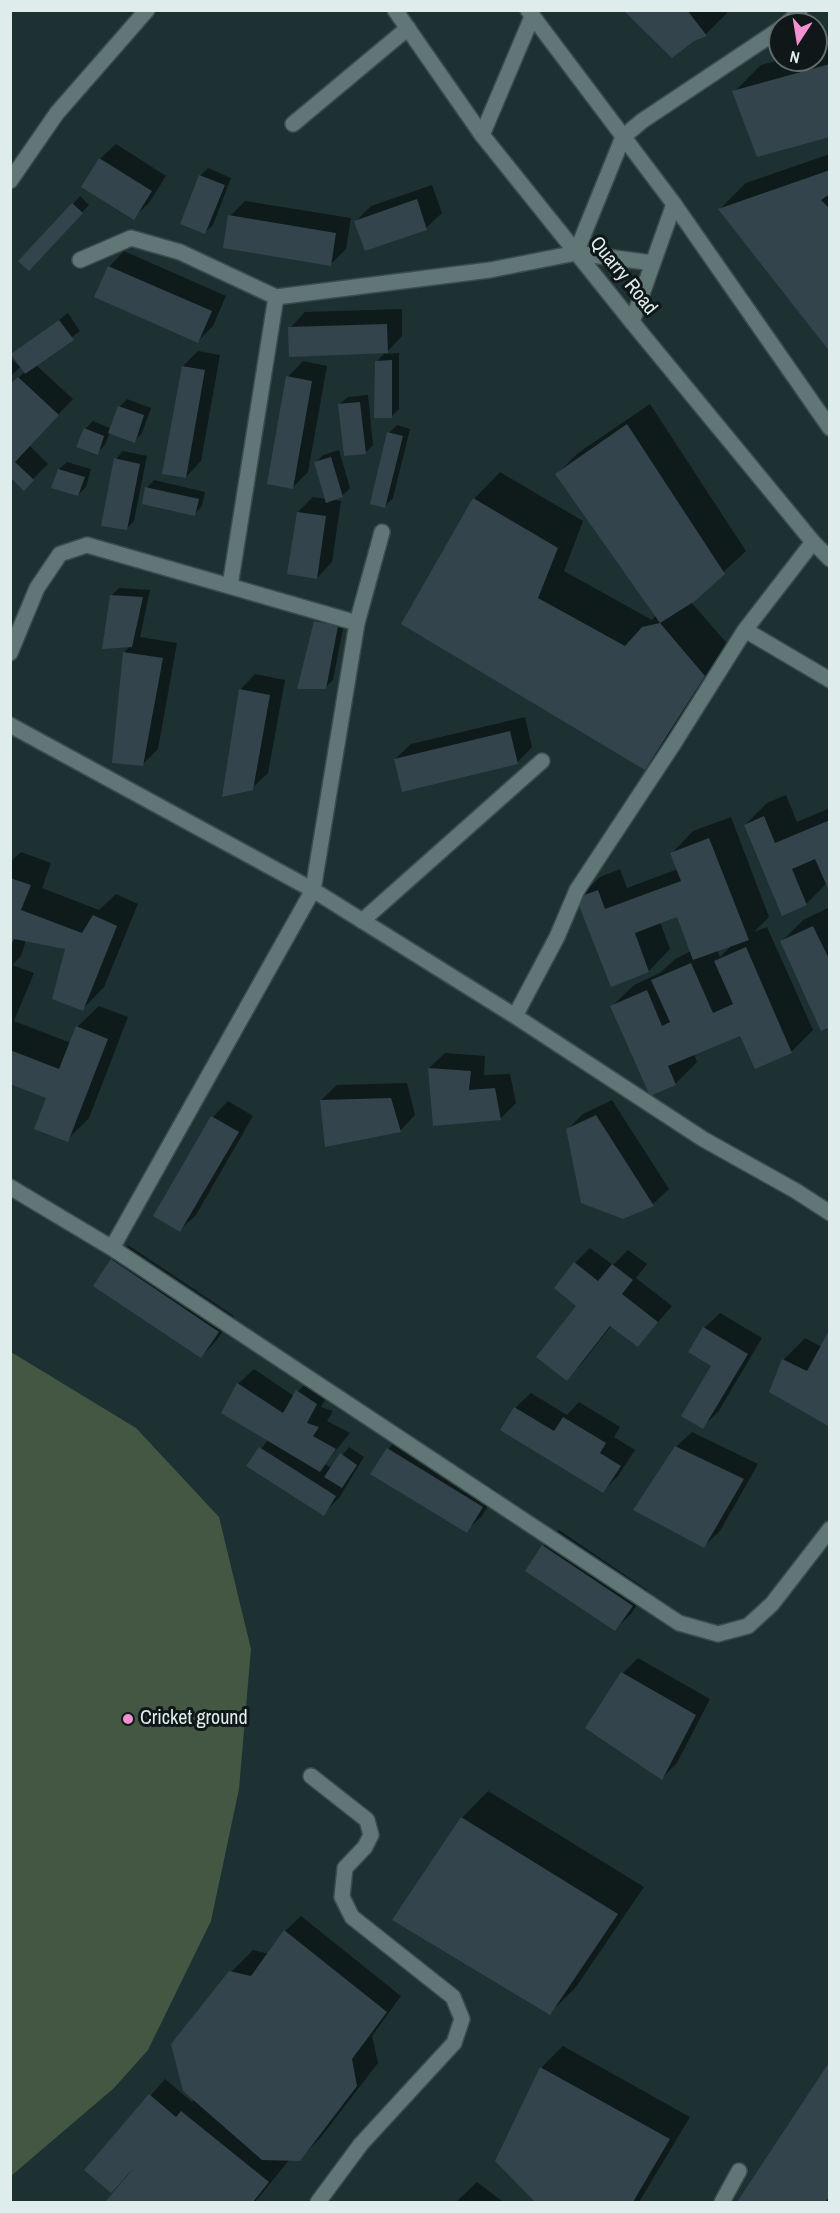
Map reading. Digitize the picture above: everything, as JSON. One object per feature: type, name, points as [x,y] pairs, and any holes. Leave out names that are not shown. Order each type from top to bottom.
[{"type":"street","points":[[10,181],[57,113],[147,10]]},
{"type":"street","name":"Quarry Road","points":[[395,10],[482,135],[632,322],[813,542],[830,559]]},
{"type":"street","points":[[482,135],[530,14]]},
{"type":"street","points":[[530,14],[674,204],[830,428]]},
{"type":"street","points":[[293,123],[408,28]]},
{"type":"street","points":[[576,253],[623,138],[642,121],[768,37]]},
{"type":"street","points":[[632,322],[674,204]]},
{"type":"street","points":[[80,260],[131,238],[180,252],[276,297],[490,270],[576,253],[653,263]]},
{"type":"street","points":[[230,586],[276,297]]},
{"type":"street","points":[[112,1248],[313,890],[357,623],[382,532]]},
{"type":"street","points":[[515,1016],[557,937],[577,890],[674,743],[744,630],[813,542]]},
{"type":"street","points":[[10,653],[37,588],[60,554],[87,545],[357,623]]},
{"type":"street","points":[[744,630],[830,680]]},
{"type":"street","points":[[10,725],[313,890],[515,1016],[703,1139],[796,1191],[830,1213]]},
{"type":"street","points":[[362,921],[542,761]]},
{"type":"street","points":[[10,1187],[112,1248],[679,1623],[718,1634],[748,1626],[772,1604],[830,1530]]},
{"type":"street","points":[[311,1776],[367,1820],[371,1835],[365,1847],[345,1868],[342,1897],[352,1917],[453,1997],[462,2019],[454,2043],[361,2144],[318,2202]]},
{"type":"street","points":[[722,2202],[739,2170]]},
{"type":"green space","name":"Cricket ground","points":[[11,1352],[136,1428],[219,1517],[251,1649],[239,1789],[211,1921],[148,2050],[114,2088],[11,2176]]},
{"type":"building","points":[[623,10],[687,10],[707,36],[694,41],[672,58]]},
{"type":"building","points":[[830,64],[830,137],[757,157],[732,91],[801,72],[828,72],[828,65]]},
{"type":"building","points":[[99,158],[152,191],[134,220],[81,187]]},
{"type":"building","points":[[830,170],[830,194],[821,200],[830,209],[830,352],[718,209]]},
{"type":"building","points":[[199,175],[225,185],[205,234],[180,224]]},
{"type":"building","points":[[417,199],[427,230],[365,251],[354,221]]},
{"type":"building","points":[[72,203],[83,213],[29,271],[18,261]]},
{"type":"building","points":[[228,215],[336,233],[331,266],[223,248]]},
{"type":"building","points":[[108,266],[212,311],[198,343],[94,297]]},
{"type":"building","points":[[59,320],[74,340],[25,374],[11,354]]},
{"type":"building","points":[[387,324],[388,353],[289,357],[288,327]]},
{"type":"building","points":[[392,360],[392,418],[374,418],[375,361]]},
{"type":"building","points":[[182,366],[205,370],[186,478],[162,474]]},
{"type":"building","points":[[286,376],[312,381],[293,489],[267,484]]},
{"type":"building","points":[[18,377],[59,415],[15,462],[34,480],[24,491],[10,477],[10,384]]},
{"type":"building","points":[[360,402],[366,454],[344,456],[338,404]]},
{"type":"building","points":[[118,406],[144,415],[135,443],[108,433]]},
{"type":"building","points":[[627,424],[725,574],[695,601],[660,623],[555,474]]},
{"type":"building","points":[[84,428],[104,436],[98,455],[76,447]]},
{"type":"building","points":[[387,432],[403,436],[385,508],[370,504]]},
{"type":"building","points":[[331,457],[343,497],[326,503],[314,462]]},
{"type":"building","points":[[114,458],[140,464],[127,530],[101,526]]},
{"type":"building","points":[[58,469],[85,477],[78,496],[51,488]]},
{"type":"building","points":[[145,487],[199,499],[195,516],[142,504]]},
{"type":"building","points":[[473,498],[558,548],[538,598],[625,646],[642,627],[660,623],[705,676],[645,770],[401,624]]},
{"type":"building","points":[[297,512],[326,516],[317,579],[287,574]]},
{"type":"building","points":[[110,595],[143,597],[132,647],[102,649]]},
{"type":"building","points":[[314,621],[338,626],[326,689],[297,689]]},
{"type":"building","points":[[123,652],[163,658],[143,766],[112,763]]},
{"type":"building","points":[[239,689],[270,695],[253,790],[222,797]]},
{"type":"building","points":[[510,731],[518,764],[402,792],[394,759]]},
{"type":"building","points":[[764,816],[775,843],[830,820],[830,893],[815,859],[792,869],[807,905],[782,916],[744,825]]},
{"type":"building","points":[[709,838],[749,940],[693,960],[677,917],[635,933],[649,972],[611,987],[576,898],[598,890],[605,909],[681,881],[670,853]]},
{"type":"building","points":[[10,878],[31,885],[21,910],[82,933],[93,915],[117,926],[83,1011],[52,999],[65,949],[14,939],[10,947]]},
{"type":"building","points":[[813,926],[830,961],[830,1027],[821,1031],[780,941]]},
{"type":"building","points":[[746,947],[792,1053],[755,1069],[740,1036],[668,1066],[676,1085],[650,1096],[610,1006],[647,990],[662,1026],[670,1022],[651,980],[691,963],[713,1013],[733,1004],[714,961]]},
{"type":"building","points":[[76,1026],[108,1039],[68,1142],[34,1129],[46,1098],[10,1084],[10,1050],[59,1069]]},
{"type":"building","points":[[428,1068],[471,1071],[469,1090],[495,1088],[501,1120],[433,1126]]},
{"type":"building","points":[[391,1098],[401,1132],[325,1147],[320,1100]]},
{"type":"building","points":[[596,1115],[654,1206],[623,1219],[581,1203],[566,1129]]},
{"type":"building","points":[[211,1116],[239,1132],[180,1232],[153,1216]]},
{"type":"building","points":[[111,1259],[219,1332],[201,1358],[93,1286]]},
{"type":"building","points":[[574,1262],[598,1281],[612,1264],[633,1280],[622,1294],[658,1322],[638,1347],[610,1326],[567,1381],[536,1357],[576,1306],[554,1288]]},
{"type":"building","points":[[703,1327],[748,1354],[703,1429],[681,1416],[711,1366],[688,1352]]},
{"type":"building","points":[[830,1329],[830,1427],[769,1392],[782,1359],[807,1371]]},
{"type":"building","points":[[237,1383],[283,1413],[296,1390],[317,1404],[307,1423],[319,1427],[313,1436],[336,1449],[320,1472],[221,1413]]},
{"type":"building","points":[[514,1407],[554,1431],[563,1417],[606,1443],[600,1453],[621,1466],[603,1493],[500,1430]]},
{"type":"building","points":[[675,1446],[744,1479],[704,1548],[633,1510]]},
{"type":"building","points":[[259,1447],[336,1496],[324,1516],[246,1466]]},
{"type":"building","points":[[387,1448],[483,1507],[467,1533],[370,1474]]},
{"type":"building","points":[[340,1453],[357,1465],[342,1488],[324,1477]]},
{"type":"building","points":[[542,1545],[633,1606],[615,1631],[525,1571]]},
{"type":"building","points":[[621,1672],[696,1715],[662,1780],[585,1728]]},
{"type":"building","points":[[461,1817],[618,1914],[550,2015],[392,1920]]},
{"type":"building","points":[[284,1930],[387,2012],[352,2059],[357,2086],[300,2161],[262,2160],[183,2091],[171,2044],[229,1971],[251,1976]]},
{"type":"building","points":[[830,2061],[830,2196],[825,2202],[737,2202]]},
{"type":"building","points":[[540,2067],[670,2139],[633,2202],[535,2202],[495,2161]]},
{"type":"building","points":[[149,2094],[176,2117],[181,2111],[269,2182],[253,2202],[105,2202],[133,2169],[111,2193],[84,2170]]},
{"type":"place","name":"Cricket ground","points":[[128,1719]]}]
